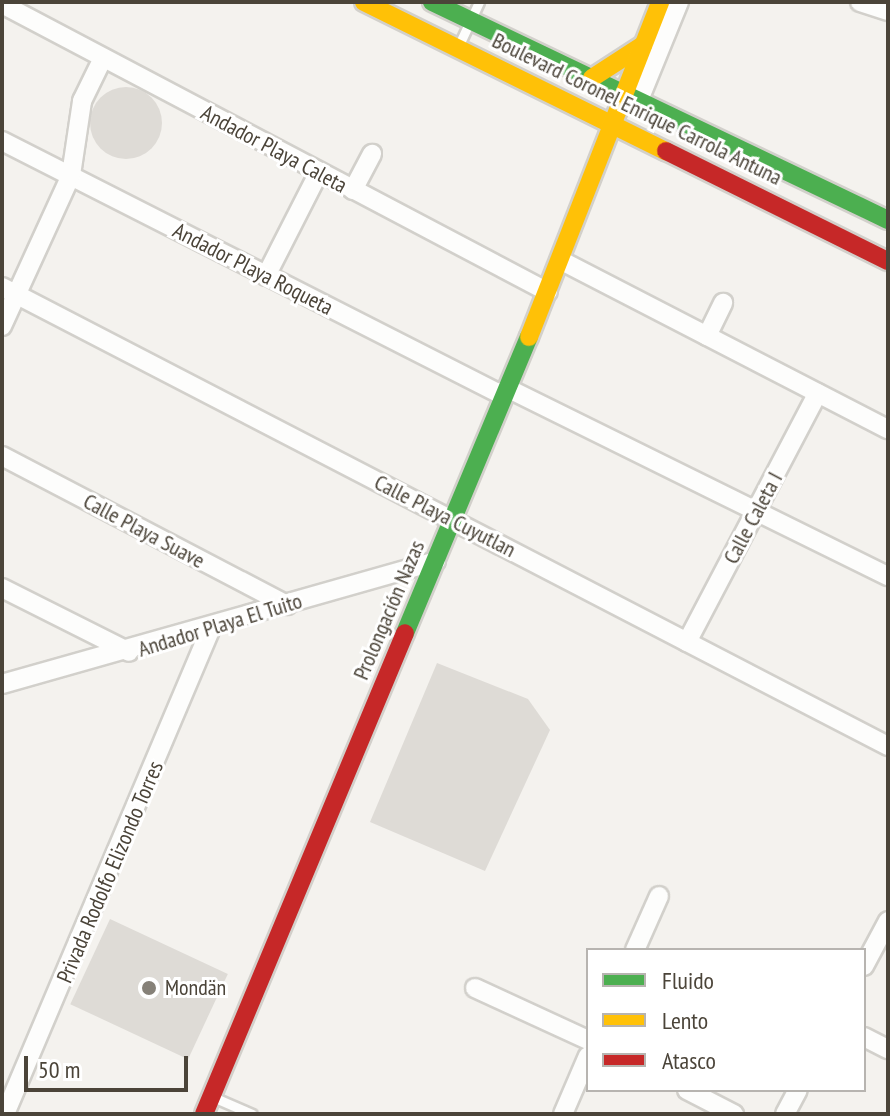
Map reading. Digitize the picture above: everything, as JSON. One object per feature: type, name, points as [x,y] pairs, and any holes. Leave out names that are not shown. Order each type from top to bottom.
[{"type":"main road","name":"Boulevard Coronel Enrique Carrola Antuna","points":[[364,2],[613,121],[888,261]]},
{"type":"main road","name":"Boulevard Coronel Enrique Carrola Antuna","points":[[432,2],[888,220]]},
{"type":"main road","name":"Prolongación Nazas","points":[[204,1114],[548,292],[613,121],[632,97],[643,45],[660,2]]},
{"type":"main road","points":[[592,78],[643,45]]},
{"type":"main road","points":[[868,251],[888,253]]},
{"type":"street","points":[[632,97],[679,2]]},
{"type":"street","points":[[860,2],[888,11]]},
{"type":"street","name":"Andador Playa Caleta","points":[[2,4],[548,292]]},
{"type":"street","points":[[2,326],[10,291],[71,175],[82,101],[103,58]]},
{"type":"street","name":"Andador Playa Roqueta","points":[[2,141],[266,276],[888,576]]},
{"type":"street","points":[[353,190],[372,154]]},
{"type":"street","points":[[266,276],[319,172]]},
{"type":"street","points":[[560,260],[888,429]]},
{"type":"street","name":"Calle Playa Cuyutlan","points":[[10,291],[888,746]]},
{"type":"street","points":[[707,336],[723,303]]},
{"type":"street","name":"Calle Caleta I","points":[[687,642],[818,393]]},
{"type":"street","name":"Calle Playa Suave","points":[[2,456],[287,605]]},
{"type":"street","name":"Andador Playa El Tuito","points":[[2,684],[129,652],[436,561]]},
{"type":"street","points":[[2,588],[129,652]]},
{"type":"street","name":"Privada Rodolfo Elizondo Torres","points":[[5,1114],[211,628]]},
{"type":"street","points":[[636,948],[659,896]]},
{"type":"street","points":[[866,962],[888,921]]},
{"type":"street","points":[[475,988],[586,1039]]},
{"type":"street","points":[[866,1038],[888,1049]]},
{"type":"street","points":[[563,1114],[586,1061]]},
{"type":"street","points":[[691,1092],[734,1114]]},
{"type":"street","points":[[785,1114],[797,1092]]},
{"type":"lane","points":[[458,47],[479,2]]},
{"type":"lane","points":[[212,1096],[252,1114]]},
{"type":"building","points":[[133,87],[152,97],[160,109],[160,137],[152,149],[140,157],[119,159],[100,149],[92,137],[90,116],[100,97],[112,89]]},
{"type":"building","points":[[437,663],[528,699],[550,730],[485,871],[370,822]]},
{"type":"building","name":"Mondän","points":[[110,919],[228,974],[188,1059],[70,1004]]},
{"type":"traffic: fast","points":[[432,2],[888,220]]},
{"type":"traffic: fast","points":[[405,633],[529,337]]},
{"type":"traffic: slow","points":[[364,2],[666,151]]},
{"type":"traffic: slow","points":[[529,337],[660,2]]},
{"type":"traffic: slow","points":[[592,78],[643,45]]},
{"type":"traffic: jam","points":[[666,151],[888,261]]},
{"type":"traffic: jam","points":[[204,1114],[405,633]]},
{"type":"place","name":"Mondän","points":[[149,988]]}]
